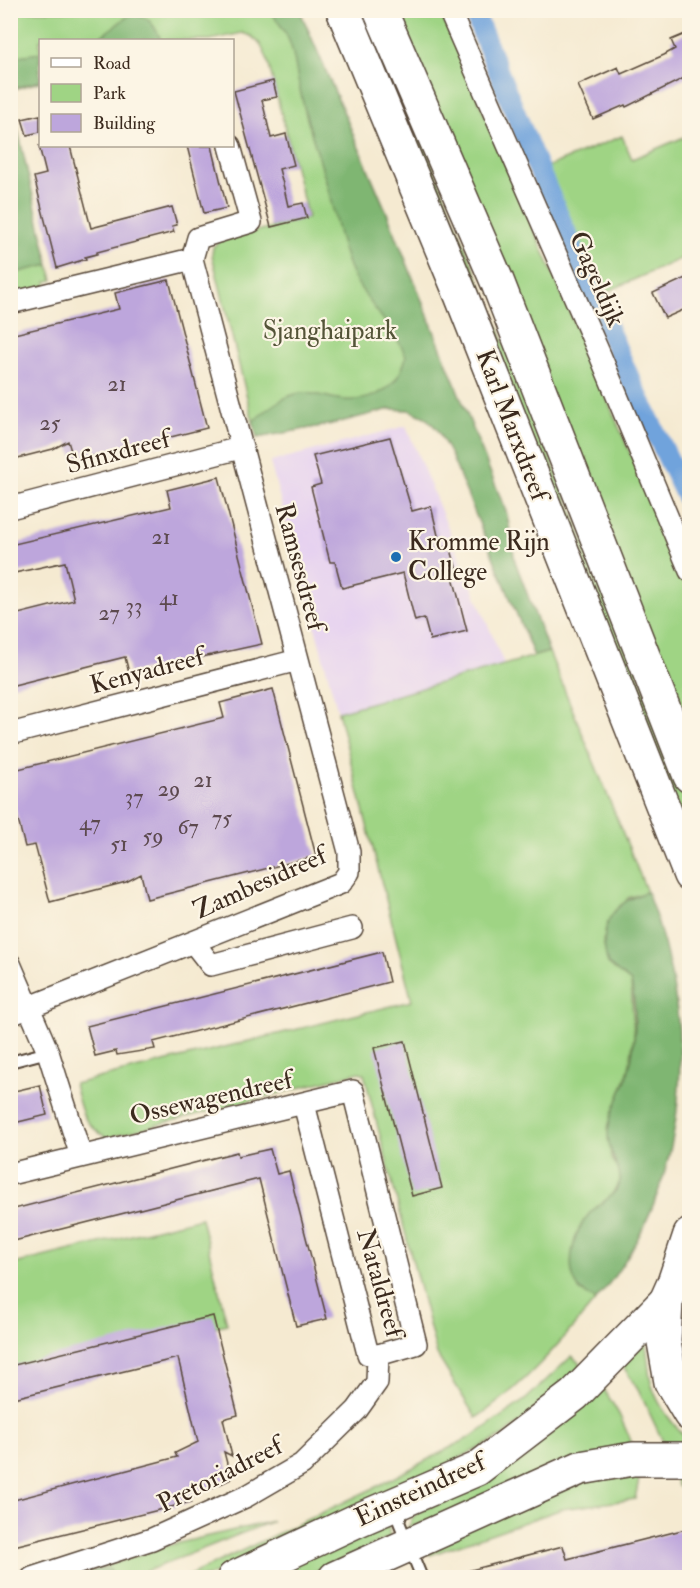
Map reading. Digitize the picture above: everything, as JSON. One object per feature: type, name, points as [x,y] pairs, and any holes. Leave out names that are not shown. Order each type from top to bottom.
[{"type":"main road","name":"Karl Marxdreef","points":[[343,10],[461,295],[690,875]]},
{"type":"main road","name":"Karl Marxdreef","points":[[380,10],[498,281],[679,730],[690,776]]},
{"type":"main road","points":[[690,1235],[677,1285],[666,1361],[671,1382],[690,1414]]},
{"type":"main road","name":"Einsteindreef","points":[[234,1578],[477,1469],[565,1402],[677,1285]]},
{"type":"main road","name":"Einsteindreef","points":[[335,1578],[580,1468],[633,1459],[690,1459]]},
{"type":"street","name":"Gageldijk","points":[[449,10],[600,355],[690,571]]},
{"type":"street","points":[[10,303],[194,267],[198,238],[251,222],[230,147]]},
{"type":"street","name":"Ramsesdreef","points":[[194,267],[240,448],[349,852],[349,872]]},
{"type":"street","name":"Sfinxdreef","points":[[10,508],[240,448]]},
{"type":"street","name":"Kenyadreef","points":[[10,734],[298,660]]},
{"type":"street","name":"Zambesidreef","points":[[19,1012],[341,883],[349,872]]},
{"type":"street","name":"Zambesidreef","points":[[193,942],[211,964],[352,928]]},
{"type":"street","points":[[10,964],[19,1012],[48,1052],[81,1156]]},
{"type":"street","name":"Ossewagendreef","points":[[10,1174],[353,1091]]},
{"type":"street","name":"Nataldreef","points":[[304,1104],[368,1354],[378,1355],[416,1344],[353,1091]]},
{"type":"street","name":"Pretoriadreef","points":[[32,1578],[152,1539],[247,1496],[302,1464],[357,1410],[377,1382],[378,1355]]},
{"type":"lane","points":[[10,1062],[48,1052]]},
{"type":"lane","points":[[404,1501],[399,1522],[406,1545],[422,1578]]},
{"type":"shaded area","points":[[406,426],[504,664],[338,712],[270,462]]},
{"type":"green space","name":"Sjanghaipark","points":[[10,11],[300,11],[387,213],[461,401],[409,410],[390,409],[332,424],[257,438],[212,255],[213,247],[221,240],[308,218],[267,58],[260,44],[251,36],[242,33],[215,39],[39,39],[39,82],[11,90]]},
{"type":"green space","points":[[269,11],[300,11],[387,213],[507,514],[515,561],[549,652],[534,656],[451,455],[437,429],[425,417],[409,410],[390,409],[332,424],[257,438],[253,421],[281,400],[300,393],[345,400],[369,397],[388,387],[402,368],[406,356],[351,271],[339,237],[325,178],[306,115],[292,50],[285,31]]},
{"type":"green space","points":[[350,11],[370,11],[689,801],[689,853]]},
{"type":"green space","points":[[395,11],[440,11],[689,590],[689,721],[679,714]]},
{"type":"green space","points":[[131,14],[142,16],[150,22],[160,39],[97,39]]},
{"type":"green space","points":[[39,53],[39,81],[11,89],[11,57]]},
{"type":"green space","points":[[10,96],[49,265],[11,274],[10,274]]},
{"type":"green space","points":[[10,117],[43,266],[49,265],[53,280],[46,282],[48,293],[10,303]]},
{"type":"green space","points":[[689,135],[689,255],[593,298],[537,171],[622,136],[632,159]]},
{"type":"green space","points":[[549,652],[647,892],[628,898],[603,940],[608,964],[631,982],[634,1036],[629,1069],[608,1127],[612,1159],[620,1171],[620,1182],[610,1197],[597,1207],[579,1290],[596,1300],[555,1348],[510,1393],[476,1418],[437,1355],[364,1074],[360,1072],[107,1138],[83,1116],[74,1084],[412,1001],[338,712]]},
{"type":"green space","points":[[647,892],[664,944],[675,997],[680,1050],[678,1104],[669,1156],[652,1207],[628,1255],[596,1300],[580,1289],[574,1279],[571,1260],[575,1239],[584,1221],[593,1210],[611,1196],[620,1181],[608,1134],[611,1117],[629,1069],[635,1025],[631,982],[608,964],[604,939],[610,918],[616,910],[624,903]]},
{"type":"green space","points":[[201,1218],[227,1324],[11,1376],[10,1265]]},
{"type":"green space","points":[[689,1314],[689,1381],[683,1343]]},
{"type":"green space","points":[[645,1341],[652,1387],[660,1404],[689,1441],[689,1447],[665,1446],[640,1393],[623,1366]]},
{"type":"green space","points":[[572,1356],[585,1369],[504,1435],[409,1484],[207,1577],[184,1578],[376,1487],[474,1435],[525,1400]]},
{"type":"green space","points":[[602,1386],[619,1414],[634,1448],[408,1528],[414,1516],[421,1511],[490,1478]]},
{"type":"green space","points":[[640,1474],[635,1499],[562,1509],[430,1555],[425,1546],[587,1480]]},
{"type":"green space","points":[[674,1474],[689,1474],[689,1491],[678,1486]]},
{"type":"green space","points":[[390,1514],[388,1526],[390,1537],[303,1577],[255,1578]]},
{"type":"green space","points":[[273,1521],[132,1577],[115,1577],[109,1569],[70,1578],[166,1546]]},
{"type":"green space","points":[[109,1569],[115,1577],[74,1577]]},
{"type":"building","points":[[690,32],[690,83],[686,77],[626,107],[625,105],[593,119],[578,85],[618,67],[621,74],[664,55],[675,49],[671,40]]},
{"type":"building","points":[[273,81],[277,97],[262,100],[271,138],[286,134],[294,165],[279,169],[288,206],[303,203],[307,218],[271,227],[234,91]]},
{"type":"building","points":[[39,115],[39,132],[27,135],[22,119]]},
{"type":"building","points":[[39,147],[70,147],[91,228],[172,207],[177,225],[172,226],[174,232],[97,252],[97,254],[85,257],[86,259],[57,268],[34,177],[46,174]]},
{"type":"building","points":[[187,147],[212,147],[227,208],[204,213]]},
{"type":"building","points":[[690,276],[690,307],[665,318],[653,293]]},
{"type":"building","points":[[169,280],[207,428],[74,461],[68,441],[53,449],[10,460],[10,335],[119,309],[115,293]]},
{"type":"building","points":[[390,437],[412,511],[431,506],[441,548],[450,546],[456,567],[451,569],[467,631],[430,640],[424,618],[415,621],[403,573],[342,588],[335,562],[330,562],[311,487],[321,484],[313,456]]},
{"type":"building","points":[[219,477],[262,644],[129,673],[125,657],[10,686],[10,616],[74,600],[65,562],[10,574],[10,545],[171,507],[167,490]]},
{"type":"building","points":[[273,689],[316,856],[147,899],[141,874],[126,882],[50,902],[35,845],[25,847],[10,789],[10,771],[224,718],[220,703]]},
{"type":"building","points":[[382,952],[389,982],[153,1042],[155,1049],[117,1055],[116,1051],[95,1056],[87,1026]]},
{"type":"building","points":[[405,1041],[442,1188],[412,1196],[374,1048]]},
{"type":"building","points":[[40,1085],[47,1115],[10,1124],[10,1092]]},
{"type":"building","points":[[270,1149],[277,1174],[289,1171],[327,1319],[296,1326],[259,1179],[10,1242],[10,1210],[237,1152],[238,1156]]},
{"type":"building","points":[[213,1316],[238,1415],[223,1419],[232,1456],[224,1452],[231,1479],[190,1498],[191,1502],[10,1547],[10,1501],[177,1457],[175,1453],[198,1442],[178,1358],[10,1399],[10,1366]]},
{"type":"building","points":[[690,1528],[690,1578],[680,1574],[665,1578],[463,1578],[463,1572],[563,1546],[567,1559]]},
{"type":"waterway","points":[[473,10],[537,166],[632,384],[690,504]]},
{"type":"place","name":"Kromme Rijn College","points":[[396,557]]}]
